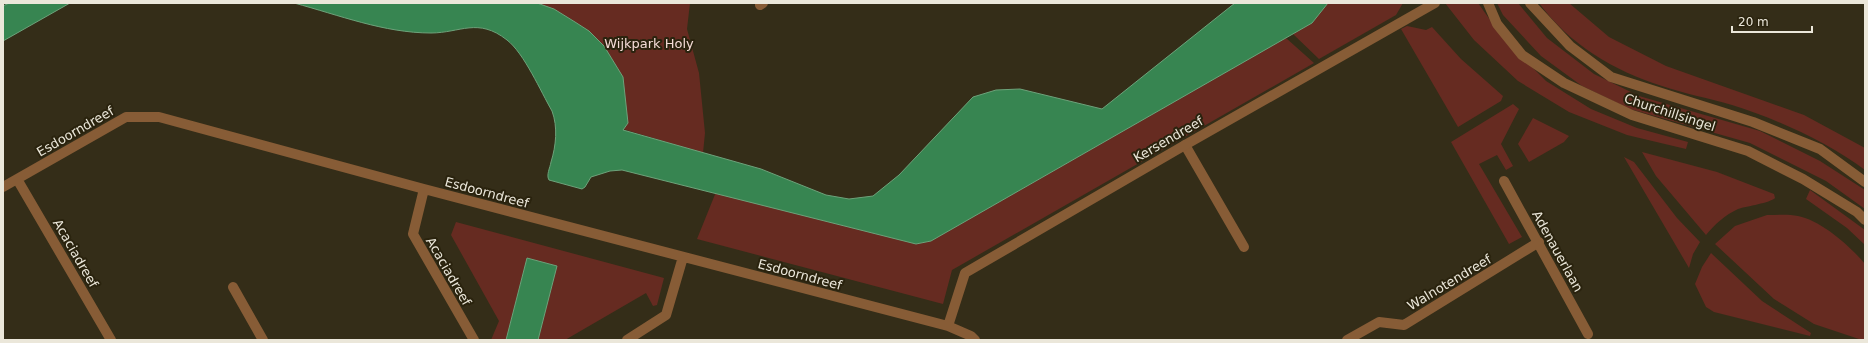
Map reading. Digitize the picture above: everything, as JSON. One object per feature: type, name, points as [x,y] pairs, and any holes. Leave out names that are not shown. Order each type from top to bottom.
[{"type":"street","name":"Kersendreef","points":[[948,326],[965,273],[1184,145],[1435,3]]},
{"type":"street","name":"Churchillsingel","points":[[1488,3],[1497,24],[1522,55],[1564,83],[1632,115],[1748,151],[1803,179],[1857,212],[1865,220]]},
{"type":"street","name":"Churchillsingel","points":[[1530,3],[1570,46],[1611,77],[1753,122],[1820,149],[1865,182]]},
{"type":"street","name":"Esdoorndreef","points":[[3,188],[126,117],[152,117],[948,326],[971,336],[975,340]]},
{"type":"street","points":[[1184,145],[1244,247]]},
{"type":"street","name":"Acaciadreef","points":[[17,179],[112,340]]},
{"type":"street","name":"Adenauerlaan","points":[[1504,180],[1588,334]]},
{"type":"street","name":"Acaciadreef","points":[[424,189],[412,234],[474,340]]},
{"type":"street","name":"Walnotendreef","points":[[1347,340],[1379,322],[1404,325],[1539,242]]},
{"type":"street","points":[[627,340],[666,315],[683,257]]},
{"type":"street","points":[[233,287],[263,340]]},
{"type":"green space","name":"Wijkpark Holy","points":[[537,3],[690,3],[687,29],[699,73],[705,133],[703,153],[623,129],[604,46],[589,31],[575,22],[554,9]]},
{"type":"green space","points":[[1328,3],[1403,3],[1396,15],[1319,59],[1293,34],[1312,23]]},
{"type":"green space","points":[[1445,3],[1478,3],[1503,38],[1546,81],[1591,109],[1637,128],[1688,142],[1686,149],[1627,135],[1569,112],[1518,81],[1474,40]]},
{"type":"green space","points":[[1497,3],[1518,3],[1547,38],[1594,74],[1639,96],[1760,131],[1820,161],[1865,190],[1865,209],[1826,181],[1750,143],[1630,109],[1582,86],[1541,56],[1503,15]]},
{"type":"green space","points":[[1539,3],[1569,3],[1609,37],[1666,66],[1804,115],[1865,148],[1865,170],[1835,150],[1783,124],[1749,110],[1644,80],[1610,64],[1578,43],[1564,31]]},
{"type":"green space","points":[[1407,26],[1426,30],[1432,27],[1461,59],[1503,96],[1501,101],[1458,127],[1401,29]]},
{"type":"green space","points":[[1286,38],[1314,63],[952,270],[943,304],[697,239],[716,192],[916,244],[931,241]]},
{"type":"green space","points":[[1513,104],[1519,109],[1501,144],[1513,166],[1506,170],[1497,155],[1479,164],[1522,237],[1509,244],[1451,142]]},
{"type":"green space","points":[[1533,118],[1569,136],[1564,142],[1529,162],[1518,144]]},
{"type":"green space","points":[[1642,152],[1717,172],[1774,194],[1775,198],[1733,211],[1720,220],[1706,235],[1656,176]]},
{"type":"green space","points":[[1624,157],[1634,162],[1677,218],[1700,242],[1693,254],[1689,268]]},
{"type":"green space","points":[[1810,190],[1865,230],[1865,245],[1847,228],[1806,199]]},
{"type":"green space","points":[[1767,215],[1794,215],[1816,223],[1844,242],[1865,264],[1865,340],[1814,324],[1774,299],[1715,244],[1735,226]]},
{"type":"green space","points":[[456,222],[664,278],[657,305],[653,306],[646,293],[565,340],[538,340],[557,266],[527,258],[506,340],[491,340],[499,321],[451,235]]},
{"type":"green space","points":[[1711,253],[1762,301],[1811,333],[1810,336],[1714,312],[1706,307],[1695,284],[1702,267]]},
{"type":"shaded area","points":[[9,3],[70,3],[3,41],[3,6]]},
{"type":"shaded area","points":[[294,3],[537,3],[554,9],[589,31],[604,46],[623,77],[628,123],[623,130],[761,169],[826,195],[849,199],[873,196],[899,175],[973,97],[996,90],[1020,89],[1102,109],[1235,3],[1328,3],[1312,23],[931,241],[916,244],[622,170],[610,171],[591,177],[582,189],[549,180],[548,174],[556,136],[552,111],[520,54],[507,40],[497,33],[487,29],[478,28],[431,33],[396,30],[379,27]]},
{"type":"shaded area","points":[[527,258],[557,266],[538,340],[506,340]]}]
